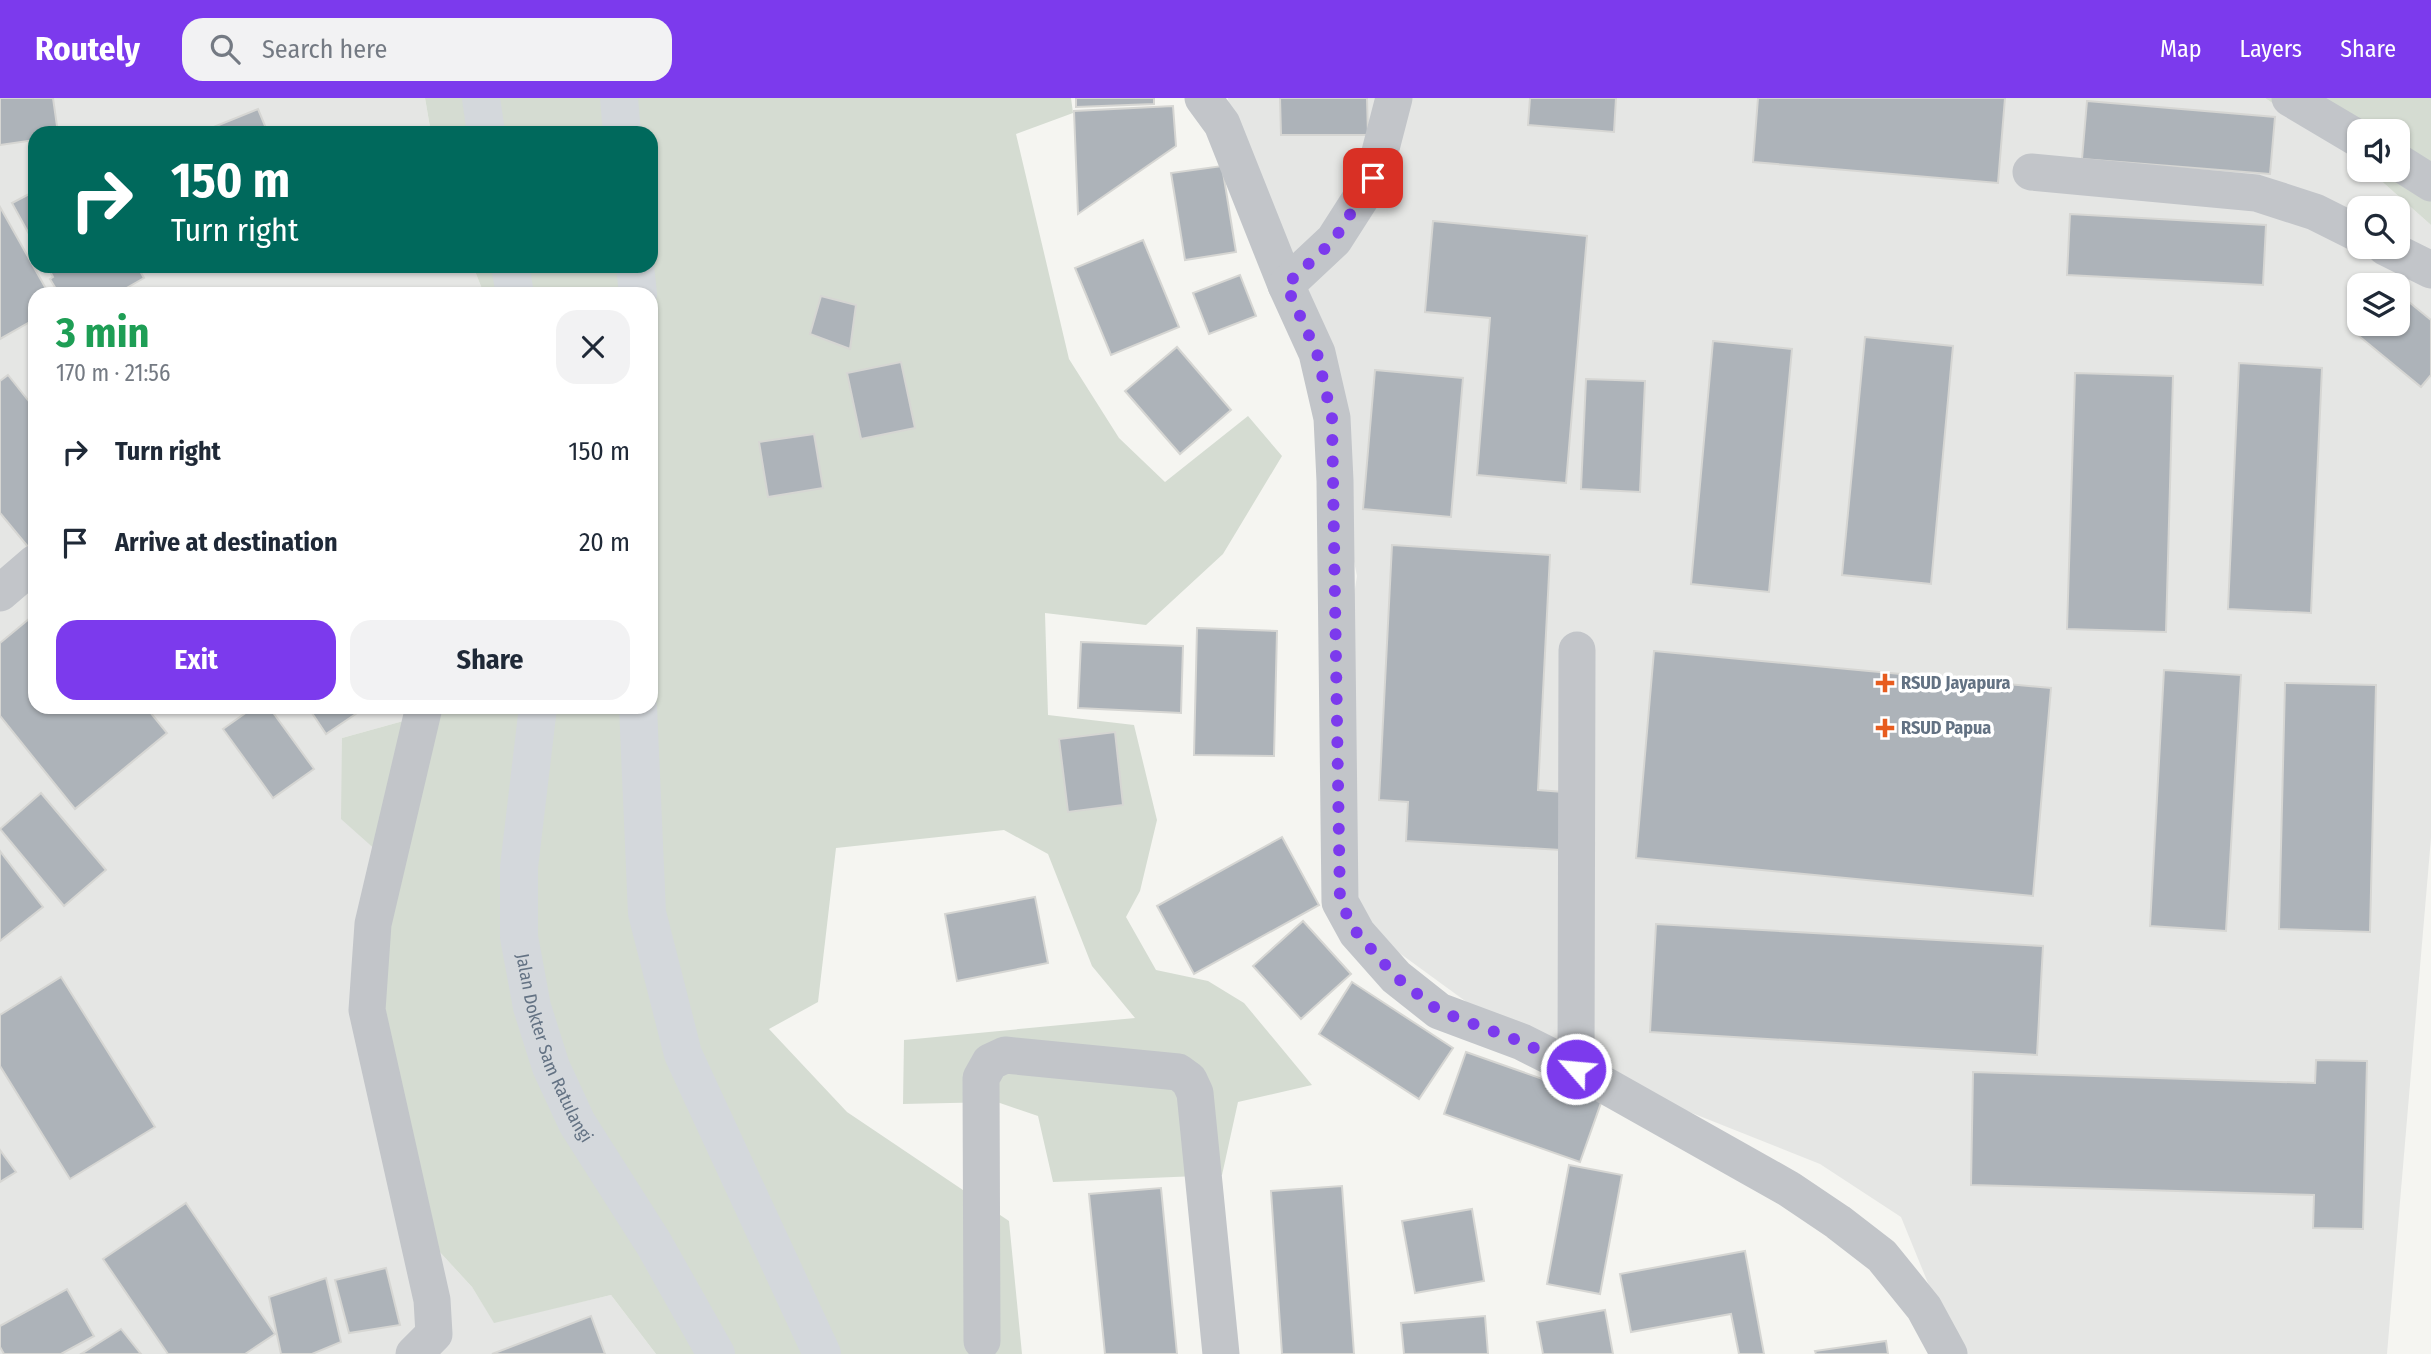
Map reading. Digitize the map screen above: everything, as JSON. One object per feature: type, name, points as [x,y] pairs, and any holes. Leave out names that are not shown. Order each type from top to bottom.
[{"type":"main road","points":[[481,98],[485,126]]},
{"type":"main road","points":[[619,98],[621,126]]},
{"type":"main road","name":"Jalan Dokter Sam Ratulangi","points":[[537,714],[519,867],[519,937],[532,1007],[551,1067],[577,1123],[654,1244],[716,1354]]},
{"type":"main road","points":[[638,714],[647,913],[683,1054],[822,1354]]},
{"type":"street","points":[[1203,98],[1222,124],[1286,285],[1317,353],[1332,418],[1340,902],[1357,933],[1396,977],[1439,1011],[1522,1042],[1576,1069],[1789,1189],[1882,1256],[1924,1308],[1949,1354]]},
{"type":"street","points":[[1286,285],[1334,240],[1373,178],[1394,98]]},
{"type":"street","points":[[2290,98],[2347,132]]},
{"type":"street","points":[[2410,170],[2431,183]]},
{"type":"street","points":[[2031,172],[2256,193],[2315,212],[2347,228]]},
{"type":"street","points":[[2409,259],[2431,270]]},
{"type":"street","points":[[1576,1069],[1577,650]]},
{"type":"street","points":[[414,1354],[434,1334],[432,1300],[368,1010],[373,924],[422,714]]},
{"type":"street","points":[[982,1341],[981,1077],[990,1062],[1005,1055],[1178,1072],[1188,1080],[1195,1093],[1221,1354]]},
{"type":"shaded area","points":[[0,98],[425,98],[430,126],[28,126],[28,273],[476,273],[481,287],[28,287],[28,714],[416,714],[414,718],[342,738],[396,868],[391,1199],[472,1287],[494,1322],[611,1295],[656,1354],[0,1354]]},
{"type":"shaded area","points":[[425,98],[1071,98],[1073,113],[1016,134],[1069,359],[1119,438],[1165,482],[1248,416],[1282,456],[1223,554],[1146,625],[1045,613],[1048,715],[1134,725],[1157,820],[1140,891],[1126,917],[1156,970],[1208,981],[1244,1003],[1312,1085],[1238,1102],[1222,1175],[1053,1182],[1038,1116],[997,1102],[903,1104],[904,1040],[1135,1018],[1092,966],[1048,854],[1004,830],[836,848],[818,1002],[769,1029],[847,1112],[1009,1221],[1022,1354],[656,1354],[611,1295],[494,1323],[472,1287],[391,1199],[371,1069],[396,868],[341,819],[342,738],[414,718],[416,714],[658,714],[658,287],[481,287],[476,273],[658,273],[658,126],[430,126]]},
{"type":"shaded area","name":"RSUD Jayapura","points":[[1228,98],[2265,98],[2347,153],[2347,182],[2383,182],[2398,196],[2347,196],[2347,259],[2410,259],[2410,206],[2431,225],[2431,838],[2387,1354],[1957,1354],[1901,1217],[1820,1164],[1619,1084],[1494,1022],[1361,925],[1322,790],[1357,576],[1313,360],[1230,120]]},
{"type":"shaded area","points":[[2265,98],[2431,98],[2431,225],[2410,206],[2410,196],[2398,196],[2383,182],[2410,182],[2410,119],[2347,119],[2347,153]]},
{"type":"building","points":[[0,98],[53,98],[57,126],[28,126],[28,141],[0,145]]},
{"type":"building","points":[[1076,98],[1154,98],[1154,104],[1076,107]]},
{"type":"building","points":[[1280,98],[1367,98],[1368,135],[1281,135]]},
{"type":"building","points":[[1530,98],[1616,98],[1614,132],[1528,125]]},
{"type":"building","points":[[1758,98],[2005,98],[1998,183],[1753,162]]},
{"type":"building","points":[[2087,101],[2275,117],[2270,174],[2082,159]]},
{"type":"building","points":[[1173,106],[1176,146],[1078,214],[1074,111]]},
{"type":"building","points":[[258,109],[265,126],[216,126]]},
{"type":"building","points":[[1222,166],[1236,252],[1185,260],[1171,173]]},
{"type":"building","points":[[28,195],[28,232],[12,203]]},
{"type":"building","points":[[0,207],[28,257],[28,273],[37,273],[45,287],[28,287],[28,323],[0,339]]},
{"type":"building","points":[[2070,214],[2266,225],[2263,285],[2067,275]]},
{"type":"building","points":[[1433,221],[1587,236],[1566,483],[1477,475],[1490,318],[1425,312]]},
{"type":"building","points":[[1143,240],[1179,327],[1111,355],[1075,268]]},
{"type":"building","points":[[51,273],[141,273],[144,278],[128,287],[55,287],[50,279],[53,277]]},
{"type":"building","points":[[1240,275],[1256,316],[1209,334],[1193,293]]},
{"type":"building","points":[[821,296],[856,305],[850,349],[810,334]]},
{"type":"building","points":[[2410,303],[2431,320],[2431,375],[2421,387],[2359,336],[2410,336]]},
{"type":"building","points":[[1865,337],[1953,346],[1931,584],[1842,575]]},
{"type":"building","points":[[1713,341],[1792,349],[1769,592],[1691,584]]},
{"type":"building","points":[[1177,347],[1231,410],[1180,454],[1125,391]]},
{"type":"building","points":[[901,362],[915,428],[861,439],[847,373]]},
{"type":"building","points":[[2239,363],[2322,368],[2311,613],[2228,609]]},
{"type":"building","points":[[1375,370],[1463,378],[1451,517],[1363,509]]},
{"type":"building","points":[[2075,373],[2173,376],[2166,632],[2067,629]]},
{"type":"building","points":[[8,375],[28,400],[28,547],[0,513],[0,381]]},
{"type":"building","points":[[1586,379],[1645,381],[1640,492],[1581,489]]},
{"type":"building","points":[[814,434],[823,488],[768,497],[759,442]]},
{"type":"building","points":[[1392,545],[1550,555],[1538,790],[1564,792],[1561,850],[1406,841],[1408,802],[1379,800]]},
{"type":"building","points":[[28,620],[28,714],[152,714],[167,733],[75,809],[0,716],[0,643]]},
{"type":"building","points":[[1197,628],[1277,631],[1274,756],[1194,755]]},
{"type":"building","points":[[1081,642],[1183,646],[1181,713],[1078,708]]},
{"type":"building","points":[[1654,651],[2051,688],[2033,896],[1636,858]]},
{"type":"building","points":[[2164,670],[2241,675],[2226,931],[2150,926]]},
{"type":"building","points":[[2285,683],[2376,685],[2370,932],[2279,929]]},
{"type":"building","points":[[244,714],[274,714],[314,769],[273,798],[223,729]]},
{"type":"building","points":[[313,714],[356,714],[326,734]]},
{"type":"building","points":[[1115,732],[1123,805],[1068,812],[1059,739]]},
{"type":"building","points":[[41,793],[106,870],[64,906],[0,829]]},
{"type":"building","points":[[1282,837],[1319,905],[1194,974],[1157,906]]},
{"type":"building","points":[[0,851],[43,907],[0,941]]},
{"type":"building","points":[[1035,897],[1048,963],[957,981],[945,914]]},
{"type":"building","points":[[1303,921],[1351,974],[1301,1019],[1253,966]]},
{"type":"building","points":[[1656,924],[2043,946],[2037,1055],[1650,1032]]},
{"type":"building","points":[[61,977],[155,1127],[70,1179],[0,1066],[0,1015]]},
{"type":"building","points":[[1352,982],[1453,1048],[1419,1099],[1319,1034]]},
{"type":"building","points":[[1466,1052],[1602,1100],[1580,1162],[1444,1114]]},
{"type":"building","points":[[2316,1060],[2367,1061],[2363,1229],[2313,1228],[2314,1195],[1971,1185],[1973,1072],[2315,1083]]},
{"type":"building","points":[[0,1150],[16,1172],[0,1182]]},
{"type":"building","points":[[1569,1165],[1622,1175],[1600,1294],[1547,1284]]},
{"type":"building","points":[[1342,1186],[1354,1354],[1282,1354],[1271,1191]]},
{"type":"building","points":[[1161,1188],[1177,1354],[1105,1354],[1089,1194]]},
{"type":"building","points":[[186,1203],[275,1334],[245,1354],[168,1354],[103,1259]]},
{"type":"building","points":[[1472,1209],[1484,1281],[1415,1293],[1402,1221]]},
{"type":"building","points":[[1745,1251],[1764,1354],[1739,1354],[1731,1314],[1631,1332],[1620,1274]]},
{"type":"building","points":[[386,1268],[400,1325],[349,1333],[335,1280]]},
{"type":"building","points":[[326,1278],[341,1342],[312,1354],[281,1354],[269,1297]]},
{"type":"building","points":[[67,1289],[94,1336],[61,1354],[4,1354],[0,1347],[0,1326]]},
{"type":"building","points":[[1605,1310],[1613,1354],[1543,1354],[1537,1322]]},
{"type":"building","points":[[591,1316],[605,1354],[492,1354]]},
{"type":"building","points":[[1485,1316],[1488,1354],[1404,1354],[1401,1323]]},
{"type":"building","points":[[121,1329],[141,1354],[81,1354]]},
{"type":"building","points":[[1886,1341],[1888,1354],[1816,1354],[1815,1351]]},
{"type":"place","name":"RSUD Jayapura","points":[[1885,683]]},
{"type":"place","name":"RSUD Papua","points":[[1885,728]]},
{"type":"route","points":[[1373,178],[1334,240],[1286,285],[1317,353],[1332,418],[1340,902],[1357,933],[1396,977],[1439,1011],[1522,1042],[1576,1069]]}]
